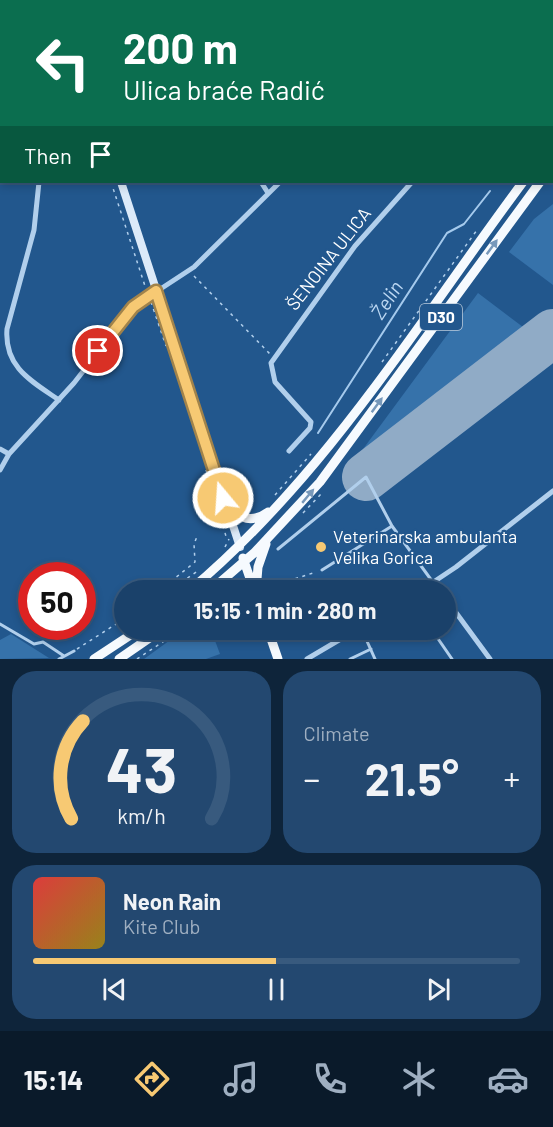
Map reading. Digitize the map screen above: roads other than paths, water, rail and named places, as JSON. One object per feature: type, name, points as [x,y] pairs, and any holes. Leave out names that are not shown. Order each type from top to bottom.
[{"type":"main road","points":[[121,183],[152,294],[244,561],[254,580]]},
{"type":"main road","name":"D30","points":[[240,547],[276,502],[331,445],[522,183]]},
{"type":"main road","name":"D30","points":[[270,536],[320,482],[539,183]]},
{"type":"main road","points":[[223,498],[237,514],[252,520],[276,502]]},
{"type":"main road","points":[[222,580],[270,536]]},
{"type":"main road","points":[[259,580],[260,560],[270,536]]},
{"type":"main road","points":[[202,580],[240,547]]},
{"type":"main road","points":[[94,659],[123,640]]},
{"type":"main road","points":[[119,659],[147,640]]},
{"type":"main road","points":[[271,640],[278,659]]},
{"type":"street","points":[[39,183],[34,230],[7,329],[6,345],[15,365],[58,400]]},
{"type":"street","points":[[262,183],[268,193]]},
{"type":"street","points":[[0,470],[9,454],[58,400],[126,314],[152,294],[189,271],[279,183]]},
{"type":"street","name":"ŠENOINA ULICA","points":[[289,451],[310,428],[311,422],[275,382],[270,368],[274,358],[355,246],[411,183]]},
{"type":"street","points":[[0,449],[9,454]]},
{"type":"street","points":[[437,580],[553,492]]},
{"type":"street","points":[[456,613],[490,659]]},
{"type":"street","points":[[307,659],[339,640]]},
{"type":"lane","points":[[278,549],[366,477],[392,526],[431,580]]},
{"type":"lane","points":[[322,570],[392,526]]},
{"type":"lane","points":[[0,624],[34,644],[43,642],[64,656]]},
{"type":"lane","points":[[366,640],[375,659]]},
{"type":"lane","points":[[439,640],[452,659]]},
{"type":"lane","points":[[350,659],[371,650]]},
{"type":"lane","points":[[59,659],[74,651]]},
{"type":"waterway","name":"Želin","points":[[318,433],[447,233],[464,224],[490,191]]},
{"type":"place","name":"Veterinarska ambulanta Velika Gorica","points":[[321,547]]}]
